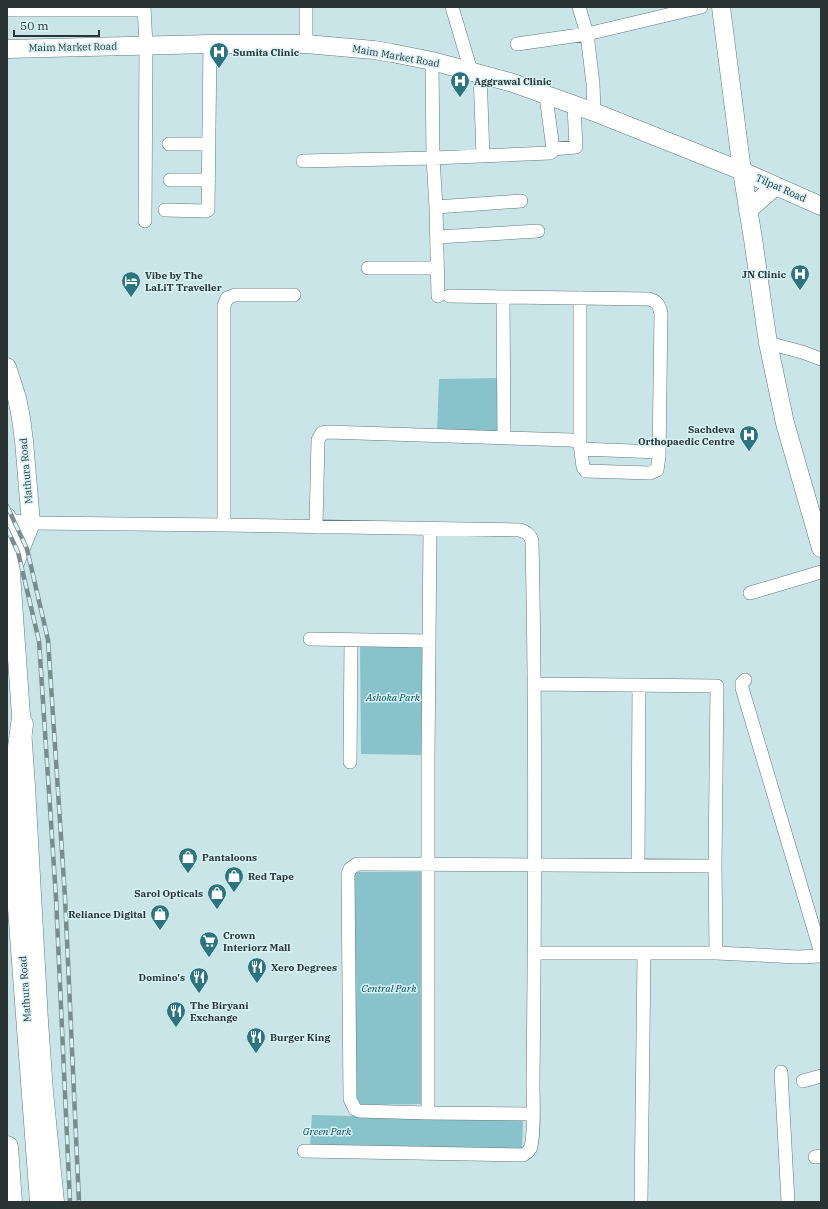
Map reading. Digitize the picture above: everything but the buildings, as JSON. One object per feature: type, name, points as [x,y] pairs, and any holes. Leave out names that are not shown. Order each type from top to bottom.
[{"type":"highway","points":[[11,813],[22,724]]},
{"type":"highway","name":"Mathura Road","points":[[7,777],[41,1202]]},
{"type":"highway","points":[[7,1147],[11,1202]]},
{"type":"street","points":[[306,7],[306,44]]},
{"type":"street","points":[[452,7],[475,72],[483,156]]},
{"type":"street","points":[[579,7],[587,34],[593,84],[594,112]]},
{"type":"street","points":[[517,44],[587,34],[702,7]]},
{"type":"street","points":[[721,7],[742,171],[768,343],[785,423],[821,548]]},
{"type":"street","points":[[7,10],[144,8],[146,45],[145,221]]},
{"type":"street","points":[[165,210],[208,210],[210,44]]},
{"type":"street","name":"Maim Market Road","points":[[7,49],[146,45],[306,44],[374,50],[432,61],[513,83],[594,112],[742,171]]},
{"type":"street","points":[[432,61],[433,158],[436,207],[437,268],[443,296],[649,299],[657,302],[661,313],[659,452],[658,468],[654,472],[586,471],[583,467],[580,446],[580,298]]},
{"type":"street","points":[[546,96],[553,149]]},
{"type":"street","points":[[303,161],[433,158],[548,153],[552,152],[553,149],[576,147],[574,106]]},
{"type":"street","points":[[169,144],[209,144]]},
{"type":"street","name":"Tilpat Road","points":[[742,171],[821,206]]},
{"type":"street","points":[[170,180],[209,180]]},
{"type":"street","points":[[748,210],[776,186]]},
{"type":"street","points":[[436,207],[521,201]]},
{"type":"street","points":[[437,237],[538,231]]},
{"type":"street","points":[[368,268],[437,268]]},
{"type":"street","points":[[224,525],[224,306],[226,298],[235,295],[294,294]]},
{"type":"street","points":[[503,297],[504,437]]},
{"type":"street","points":[[768,343],[802,352],[821,359]]},
{"type":"street","name":"Mathura Road","points":[[7,367],[17,398],[23,434],[31,523],[11,573]]},
{"type":"street","points":[[316,527],[318,440],[322,433],[571,440],[575,441],[580,446],[659,452]]},
{"type":"street","points":[[7,517],[22,724],[39,1021],[55,1202]]},
{"type":"street","points":[[7,520],[31,523],[520,530],[531,536],[535,684],[532,1143],[527,1153],[523,1154],[304,1151]]},
{"type":"street","points":[[428,1113],[428,759],[430,529]]},
{"type":"street","points":[[750,593],[821,572]]},
{"type":"street","points":[[310,639],[429,641]]},
{"type":"street","points":[[350,762],[351,640]]},
{"type":"street","points":[[534,953],[716,953],[798,957],[821,954],[742,688],[742,683],[745,680]]},
{"type":"street","points":[[535,684],[717,686],[715,866],[716,953]]},
{"type":"street","points":[[638,866],[639,685]]},
{"type":"street","points":[[532,1114],[359,1111],[352,1106],[350,1099],[348,874],[350,869],[357,864],[715,866]]},
{"type":"street","points":[[641,1202],[644,954]]},
{"type":"street","points":[[781,1072],[788,1202]]},
{"type":"street","points":[[803,1081],[821,1076]]},
{"type":"green space","points":[[499,378],[498,432],[437,431],[439,379]]},
{"type":"green space","name":"Ashoka Park","points":[[360,645],[422,645],[424,654],[426,755],[361,754]]},
{"type":"green space","name":"Central Park","points":[[354,872],[422,872],[423,1104],[357,1105]]},
{"type":"green space","name":"Green Park","points":[[312,1115],[523,1120],[522,1148],[310,1146]]},
{"type":"railway","points":[[7,506],[27,549],[48,640],[65,897],[79,1202]]},
{"type":"railway","points":[[7,529],[18,552],[39,641],[56,898],[70,1202]]},
{"type":"place","name":"Sumita Clinic","points":[[219,69]]},
{"type":"place","name":"Aggrawal Clinic","points":[[460,98]]},
{"type":"place","name":"JN Clinic","points":[[800,291]]},
{"type":"place","name":"Vibe by The LaLiT Traveller","points":[[131,298]]},
{"type":"place","name":"Sachdeva Orthopaedic Centre","points":[[749,452]]},
{"type":"place","name":"Pantaloons","points":[[188,874]]},
{"type":"place","name":"Red Tape","points":[[234,893]]},
{"type":"place","name":"Sarol Opticals","points":[[217,910]]},
{"type":"place","name":"Reliance Digital","points":[[160,931]]},
{"type":"place","name":"Crown Interiorz Mall","points":[[209,958]]},
{"type":"place","name":"Xero Degrees","points":[[257,984]]},
{"type":"place","name":"Domino's","points":[[199,994]]},
{"type":"place","name":"The Biryani Exchange","points":[[176,1028]]},
{"type":"place","name":"Burger King","points":[[256,1054]]}]
